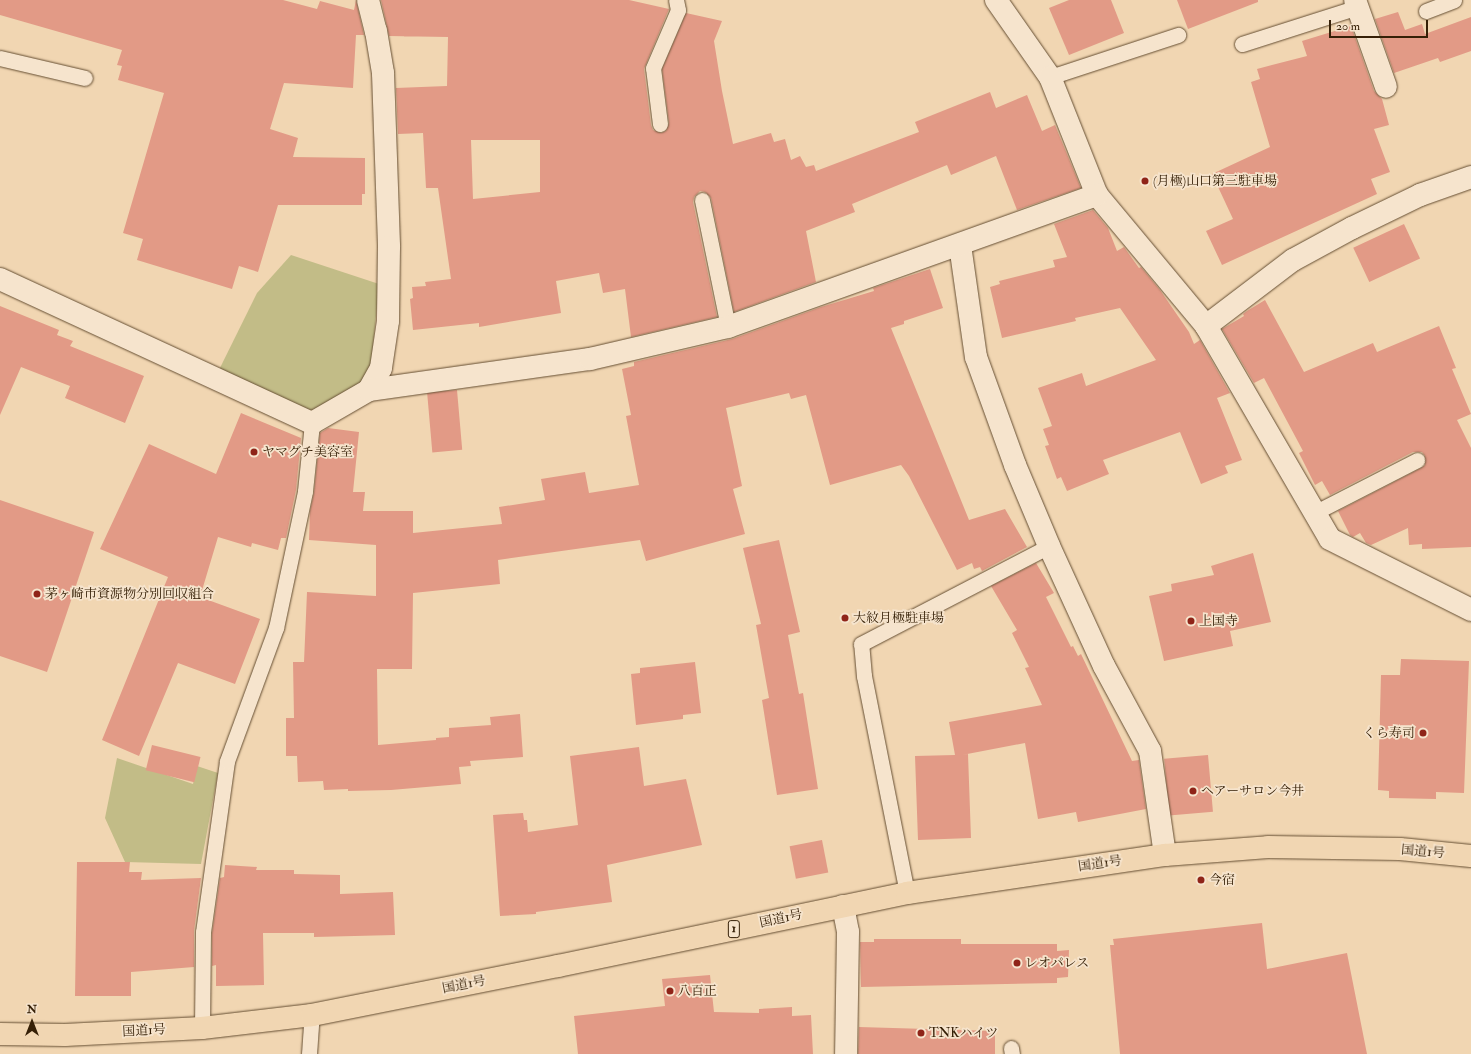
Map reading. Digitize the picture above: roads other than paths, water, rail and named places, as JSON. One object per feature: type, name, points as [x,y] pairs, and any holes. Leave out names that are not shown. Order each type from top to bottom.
[{"type":"highway","name":"国道1号","points":[[0,1034],[66,1035],[202,1028],[312,1015],[907,893],[1164,855],[1268,847],[1400,849],[1471,856]]},
{"type":"street","points":[[368,0],[376,31],[383,73],[389,247],[388,321],[381,368],[369,390]]},
{"type":"street","points":[[996,0],[1050,77],[1097,195],[1206,326],[1330,539],[1471,610]]},
{"type":"street","points":[[1357,4],[1386,87]]},
{"type":"street","points":[[1206,326],[1293,260],[1352,228],[1420,195],[1471,177]]},
{"type":"street","points":[[0,279],[312,422],[369,390],[590,359],[728,327],[1097,195]]},
{"type":"street","points":[[960,245],[976,357],[1015,465],[1049,546],[1104,666],[1150,751],[1164,855]]},
{"type":"street","points":[[843,906],[848,932],[846,1054]]},
{"type":"lane","points":[[660,124],[653,68],[678,10],[676,0]]},
{"type":"lane","points":[[1426,11],[1454,0]]},
{"type":"lane","points":[[1242,44],[1357,4]]},
{"type":"lane","points":[[1050,77],[1178,35]]},
{"type":"lane","points":[[0,58],[85,78]]},
{"type":"lane","points":[[702,200],[728,327]]},
{"type":"lane","points":[[202,1028],[203,932],[227,761],[276,628],[305,491],[312,422]]},
{"type":"lane","points":[[1314,513],[1417,460]]},
{"type":"lane","points":[[907,893],[864,676],[861,644],[1049,546]]},
{"type":"lane","points":[[310,1054],[312,1015]]},
{"type":"place","name":"(月極)山口第三駐車場","points":[[1145,181]]},
{"type":"place","name":"ヤマグチ美容室","points":[[254,452]]},
{"type":"place","name":"茅ヶ崎市資源物分別回収組合","points":[[37,594]]},
{"type":"place","name":"大紋月極駐車場","points":[[845,618]]},
{"type":"place","name":"上国寺","points":[[1191,621]]},
{"type":"place","name":"くら寿司","points":[[1423,733]]},
{"type":"place","name":"ヘアーサロン今井","points":[[1193,791]]},
{"type":"place","name":"今宿","points":[[1201,880]]},
{"type":"place","name":"レオパレス","points":[[1017,963]]},
{"type":"place","name":"八百正","points":[[670,991]]},
{"type":"place","name":"TNKハイツ","points":[[921,1033]]}]
